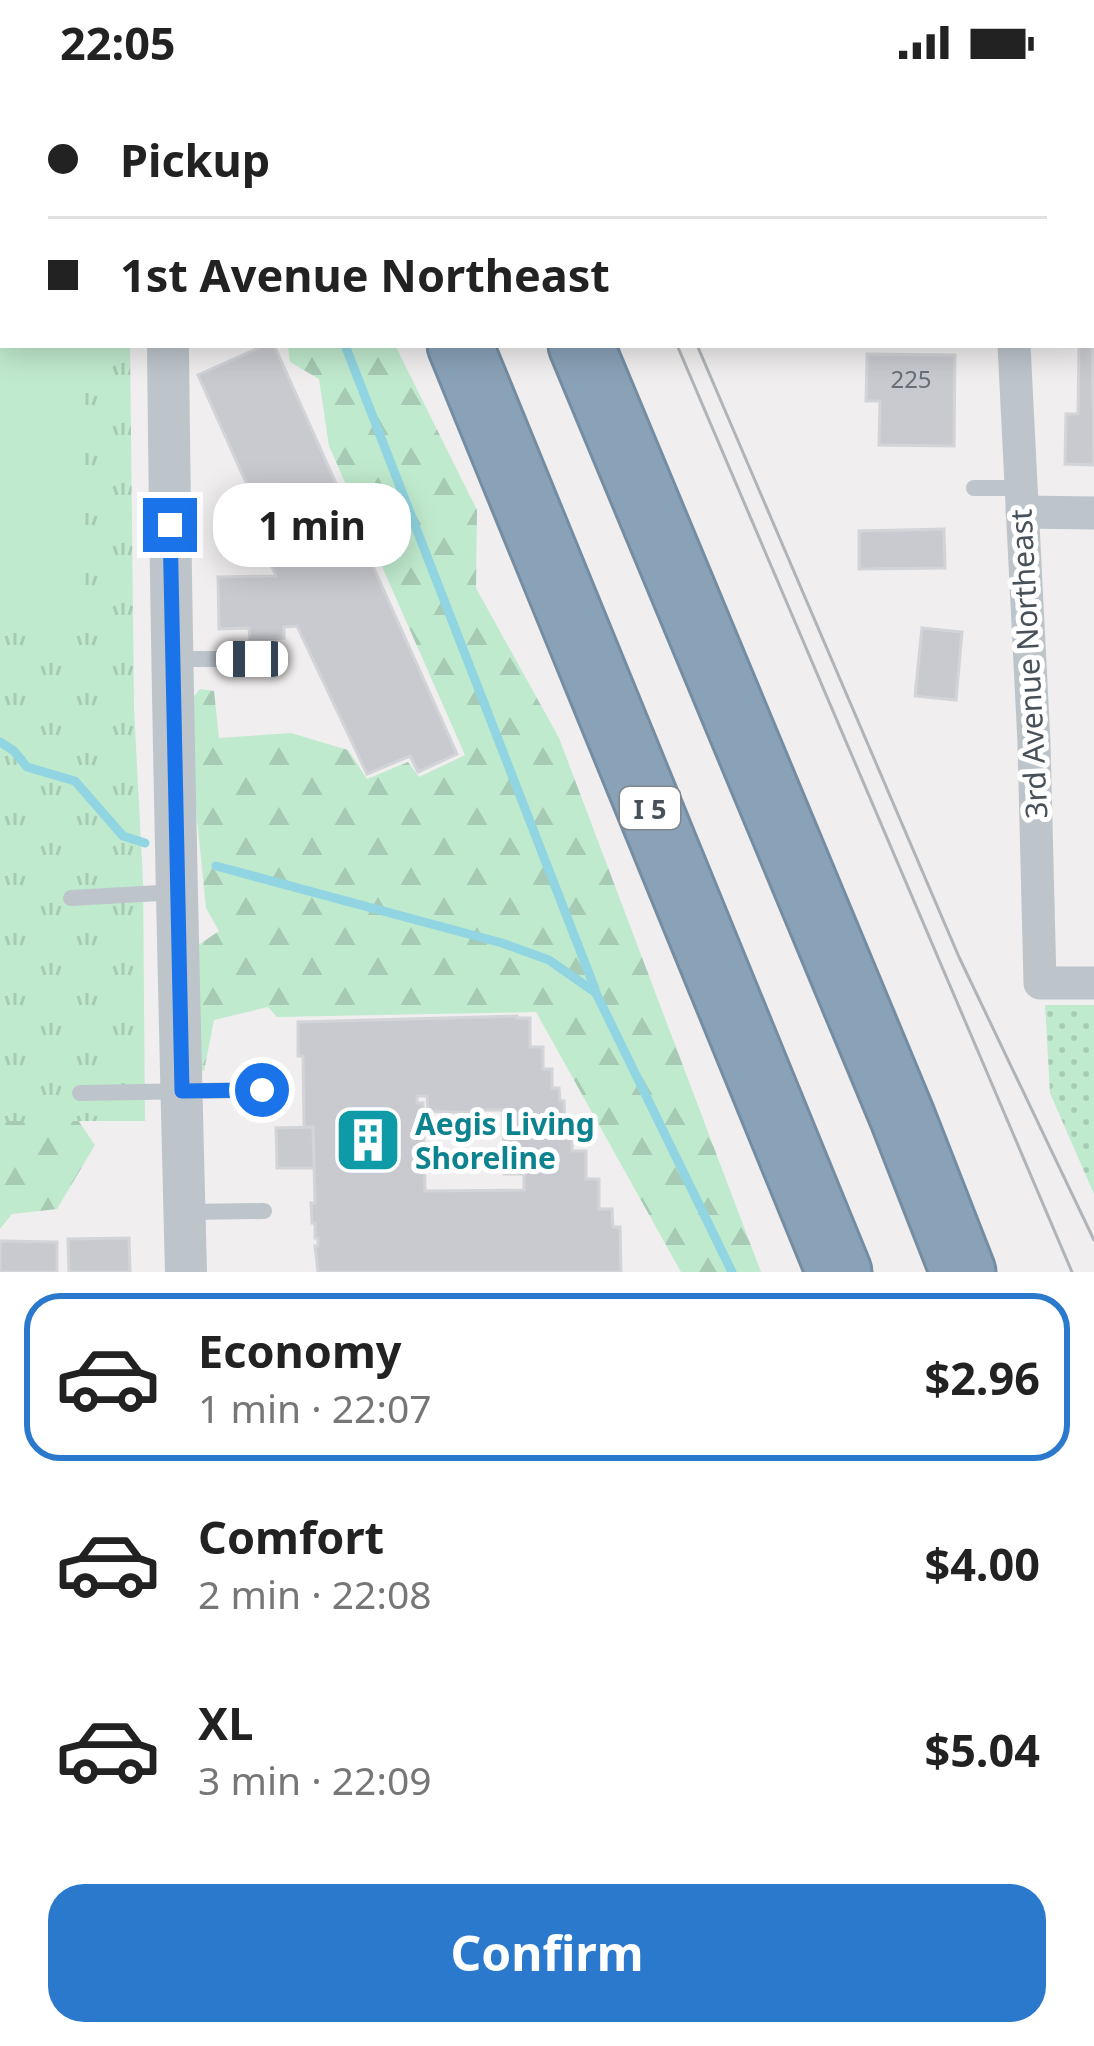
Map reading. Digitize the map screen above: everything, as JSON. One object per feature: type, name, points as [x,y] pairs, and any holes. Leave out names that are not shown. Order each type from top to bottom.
[{"type":"highway","name":"I 5","points":[[461,348],[839,1272]]},
{"type":"highway","points":[[582,348],[963,1272]]},
{"type":"highway","points":[[902,1116],[987,1272]]},
{"type":"street","points":[[168,348],[185,1272]]},
{"type":"street","name":"3rd Avenue Northeast","points":[[1014,348],[1034,743],[1040,983],[1094,983]]},
{"type":"street","points":[[1020,500],[1094,513]]},
{"type":"lane","points":[[974,488],[1020,500]]},
{"type":"lane","points":[[171,659],[252,659]]},
{"type":"lane","points":[[71,898],[178,892]]},
{"type":"lane","points":[[80,1094],[262,1090]]},
{"type":"lane","points":[[184,1212],[264,1211]]},
{"type":"green space","points":[[0,348],[130,348],[145,1121],[0,1121]]},
{"type":"green space","points":[[0,348],[82,348],[86,623],[0,625]]},
{"type":"green space","points":[[288,348],[396,348],[477,510],[476,588],[559,738],[761,1272],[681,1272],[536,1012],[277,1017],[268,1007],[214,1020],[204,1071],[193,1068],[188,952],[219,931],[206,908],[191,759],[188,704],[200,689],[214,691],[219,738],[291,733],[348,750],[367,779],[408,762],[419,777],[465,755],[329,446],[319,379],[290,362]]},
{"type":"green space","points":[[1045,1005],[1094,1005],[1094,1194],[1050,1093]]},
{"type":"green space","points":[[0,1107],[69,1107],[95,1145],[57,1209],[12,1214],[0,1229]]},
{"type":"building","points":[[258,348],[275,348],[457,754],[418,772],[410,756],[367,774],[297,626],[284,627],[284,638],[250,639],[249,628],[219,629],[218,577],[276,576],[250,519],[260,514],[198,375]]},
{"type":"building","points":[[1079,348],[1093,348],[1094,465],[1065,464],[1066,414],[1078,414]]},
{"type":"building","points":[[867,354],[955,355],[954,446],[879,445],[880,401],[866,401]]},
{"type":"building","points":[[944,529],[945,568],[859,569],[859,531]]},
{"type":"building","points":[[922,628],[962,632],[956,700],[915,696]]},
{"type":"building","name":"Aegis Living Shoreline","points":[[530,1018],[530,1047],[543,1047],[543,1069],[552,1069],[552,1088],[559,1088],[565,1121],[572,1121],[572,1151],[586,1151],[586,1179],[599,1179],[599,1209],[612,1209],[613,1227],[620,1227],[621,1272],[318,1272],[311,1203],[315,1203],[313,1127],[304,1128],[298,1022]],"holes":[[[417,1096],[427,1096],[428,1111],[503,1110],[504,1174],[524,1174],[524,1190],[425,1191],[423,1103],[417,1103]]]},
{"type":"building","points":[[313,1127],[314,1168],[277,1168],[276,1128]]},
{"type":"building","points":[[129,1238],[130,1272],[69,1272],[68,1239]]},
{"type":"building","points":[[0,1241],[57,1242],[57,1272],[0,1272]]},
{"type":"waterway","points":[[346,348],[595,989]]},
{"type":"waterway","points":[[0,742],[27,767],[75,781],[123,836],[145,843]]},
{"type":"waterway","points":[[216,866],[502,943],[549,960],[596,993],[732,1272]]},
{"type":"tram line","points":[[678,348],[1072,1272]]},
{"type":"tram line","points":[[698,348],[959,957],[1094,1240]]},
{"type":"place","name":"Aegis Living Shoreline","points":[[368,1140]]},
{"type":"route","points":[[170,525],[182,1091],[262,1090]]}]
